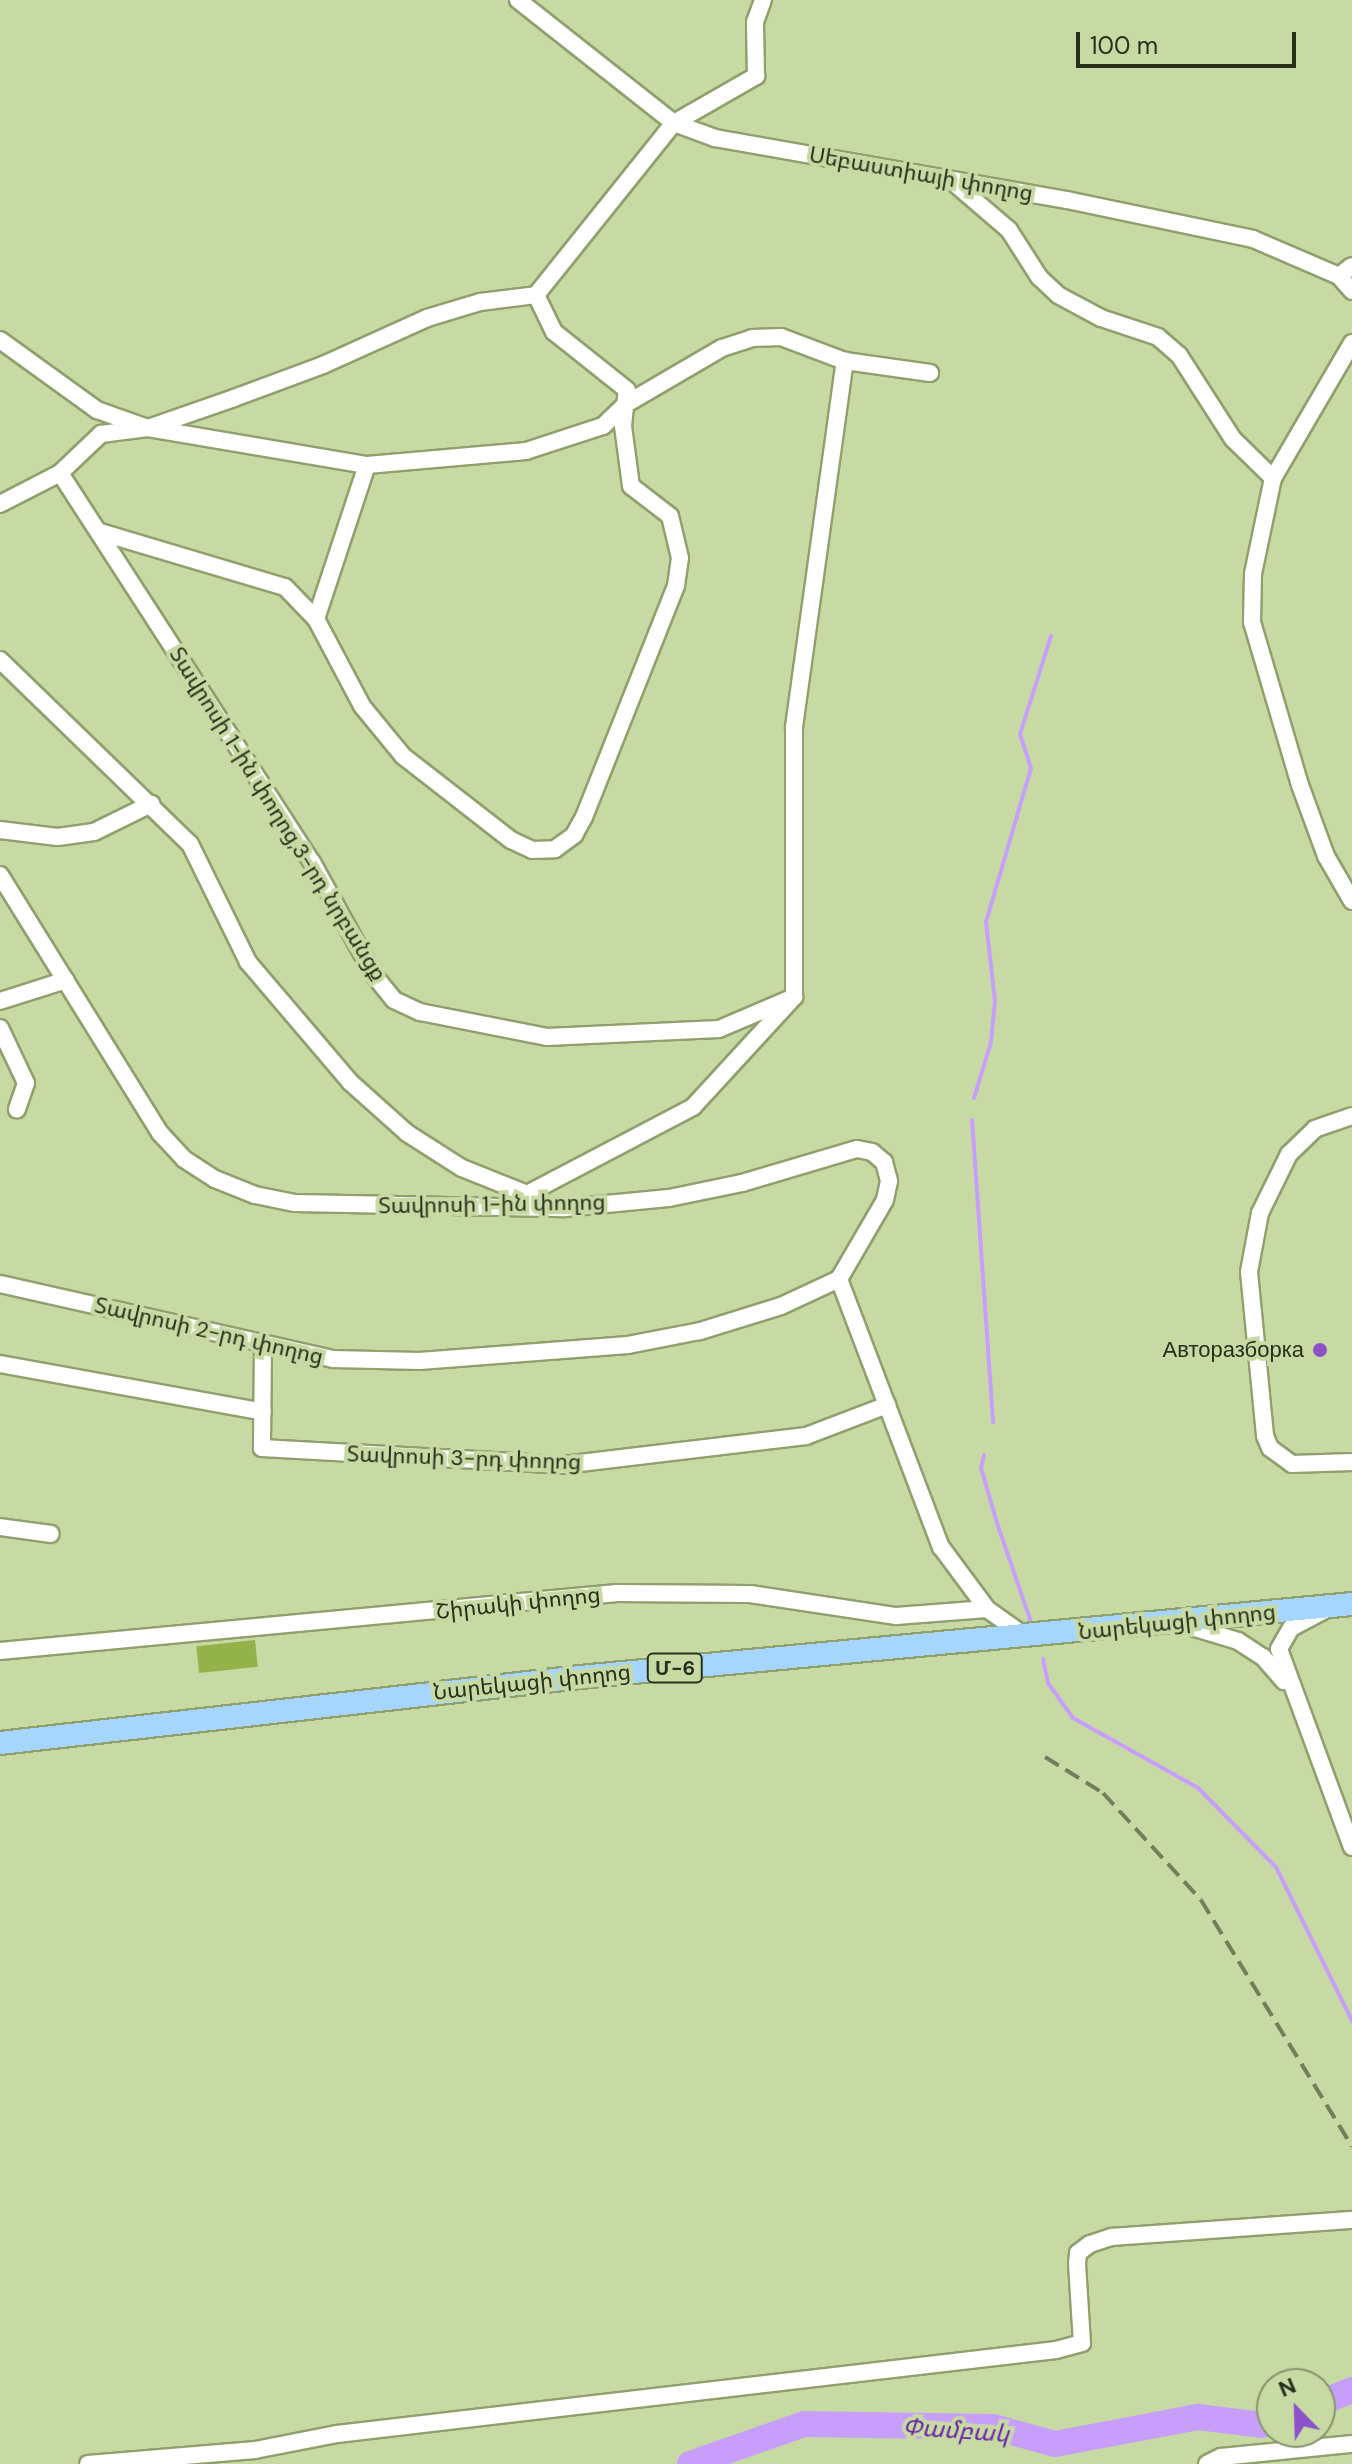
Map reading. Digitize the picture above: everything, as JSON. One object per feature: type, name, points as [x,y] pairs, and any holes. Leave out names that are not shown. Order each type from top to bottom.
[{"type":"highway","name":"Նարեկացի փողոց","points":[[0,1743],[429,1692],[1342,1605]]},
{"type":"street","name":"Սեբաստիայի փողոց","points":[[518,0],[674,123],[715,138],[948,178],[1253,239],[1346,271],[1352,291]]},
{"type":"street","points":[[0,504],[60,473],[101,434],[148,428],[323,365],[427,318],[480,302],[536,295],[674,123],[756,76],[755,22],[763,0]]},
{"type":"street","points":[[948,178],[1009,230],[1039,277],[1058,295],[1101,318],[1158,337],[1179,355],[1233,439],[1273,478]]},
{"type":"street","points":[[100,532],[285,587],[316,619],[362,706],[403,756],[511,840],[532,850],[555,849],[574,835],[584,817],[676,586],[680,558],[670,516],[659,503],[640,496],[626,472],[627,390],[547,324],[536,295]]},
{"type":"street","points":[[0,340],[97,410],[148,428],[367,465],[526,451],[603,426],[626,404],[722,348],[752,338],[781,337],[845,361],[930,373]]},
{"type":"street","points":[[1352,343],[1273,478],[1253,574],[1252,622],[1300,785],[1326,856],[1352,901]]},
{"type":"street","points":[[0,660],[190,844],[248,962],[350,1082],[407,1133],[462,1168],[526,1201],[693,1107],[794,997],[794,727],[845,361]]},
{"type":"street","points":[[316,619],[367,465]]},
{"type":"street","name":"Տավրոսի 1-ին փողոց,3-րդ նրբանցք","points":[[60,473],[312,862],[373,974],[394,1000],[420,1012],[547,1037],[719,1029],[794,997]]},
{"type":"street","points":[[0,830],[58,837],[94,832],[151,804]]},
{"type":"street","name":"Տավրոսի 1-ին փողոց","points":[[0,875],[160,1133],[184,1159],[215,1179],[295,1203],[669,1198],[742,1183],[857,1149],[872,1152],[884,1162],[889,1181],[885,1200],[839,1279]]},
{"type":"street","points":[[0,1001],[66,980]]},
{"type":"street","points":[[0,1028],[26,1083],[17,1109]]},
{"type":"street","points":[[1347,1120],[1300,1140],[1289,1154],[1260,1213],[1249,1272],[1265,1436],[1270,1448],[1292,1464],[1352,1462]]},
{"type":"street","points":[[839,1279],[941,1547],[987,1609],[1026,1637]]},
{"type":"street","name":"Տավրոսի 2-րդ փողոց","points":[[0,1284],[263,1347],[333,1359],[420,1361],[628,1345],[754,1314],[839,1279]]},
{"type":"street","name":"Տավրոսի 3-րդ փողոց","points":[[263,1347],[262,1448],[563,1465],[806,1436],[887,1405]]},
{"type":"street","points":[[0,1364],[263,1412]]},
{"type":"street","points":[[0,1527],[51,1534]]},
{"type":"street","name":"Շիրակի փողոց","points":[[0,1651],[617,1593],[750,1594],[896,1616],[987,1609]]},
{"type":"street","points":[[1342,1605],[1282,1638],[1280,1661],[1352,1847]]},
{"type":"street","points":[[1173,1622],[1225,1634],[1251,1648],[1292,1692]]},
{"type":"street","points":[[88,2464],[255,2450],[337,2434],[1056,2350],[1082,2343],[1077,2263],[1078,2253],[1090,2244],[1112,2237],[1352,2220]]},
{"type":"street","points":[[1207,2464],[1221,2457],[1352,2444]]},
{"type":"green space","points":[[255,1640],[258,1667],[199,1673],[196,1646]]},
{"type":"waterway","points":[[974,1098],[991,1042],[995,1001],[986,922],[1031,768],[1020,734],[1051,636]]},
{"type":"waterway","points":[[972,1120],[993,1422]]},
{"type":"waterway","points":[[984,1455],[981,1468],[1032,1625]]},
{"type":"waterway","points":[[1043,1659],[1048,1683],[1073,1718],[1198,1788],[1276,1867],[1352,2021]]},
{"type":"waterway","name":"Փամբակ","points":[[1336,2396],[1352,2390]]},
{"type":"waterway","name":"Փամբակ","points":[[690,2464],[804,2424],[993,2427],[1055,2444],[1198,2417],[1256,2424]]},
{"type":"railway","points":[[1045,1757],[1103,1793],[1201,1900],[1352,2146]]},
{"type":"place","name":"Авторазборка","points":[[1320,1350]]}]
